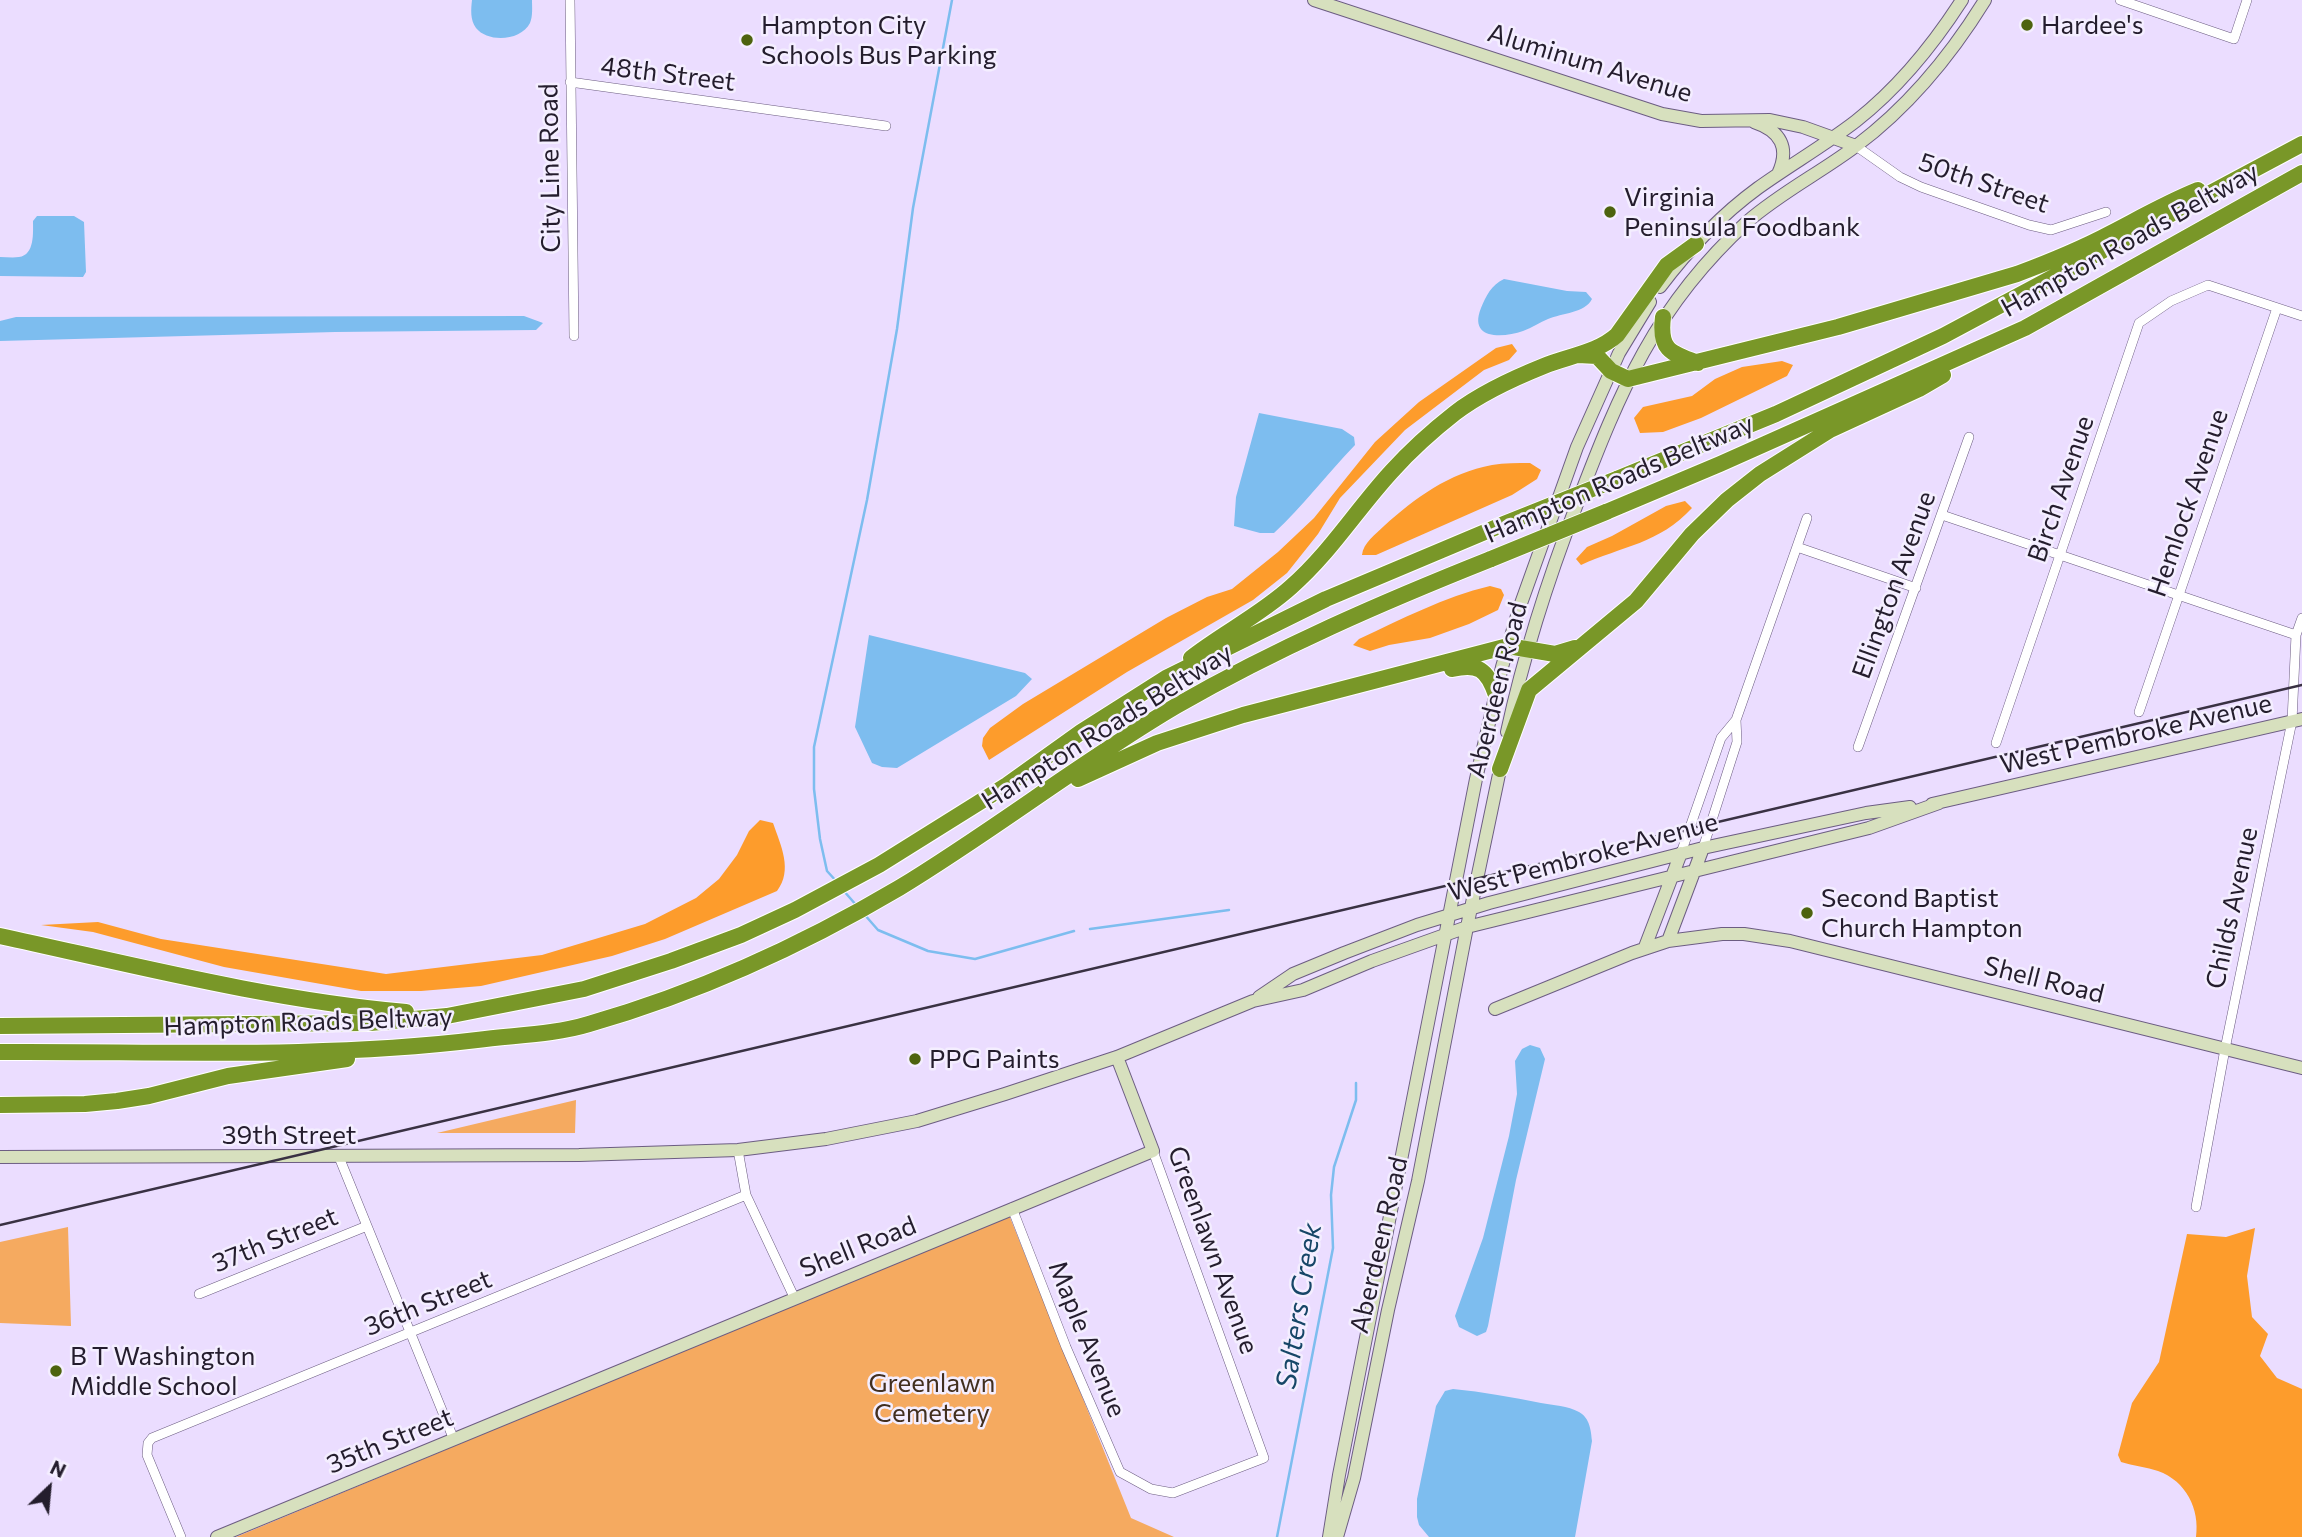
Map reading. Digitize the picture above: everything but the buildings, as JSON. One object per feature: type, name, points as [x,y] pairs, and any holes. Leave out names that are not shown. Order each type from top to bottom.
[{"type":"highway","name":"Hampton Roads Beltway","points":[[0,1026],[370,1023],[447,1016],[584,989],[671,961],[795,910],[879,864],[1007,785],[1081,732],[1166,678],[1326,599],[1776,414],[1943,336],[2302,144]]},
{"type":"highway","points":[[1578,355],[1597,356],[1611,371],[1628,379],[1838,327],[2017,274],[2110,234],[2169,202],[2259,167]]},
{"type":"highway","name":"Hampton Roads Beltway","points":[[0,1052],[329,1051],[429,1045],[584,1026],[734,973],[815,934],[900,887],[1174,708],[1240,672],[1347,619],[1720,464],[2025,328],[2302,173]]},
{"type":"highway","points":[[1166,678],[1206,646],[1256,615],[1291,587],[1318,561],[1391,471],[1425,438],[1458,411],[1502,384],[1545,365],[1597,348],[1614,338],[1667,265],[1696,244]]},
{"type":"highway","points":[[1663,317],[1661,333],[1666,347],[1681,357],[1698,363]]},
{"type":"highway","points":[[1500,769],[1526,694],[1636,601],[1692,534],[1727,500],[1760,474],[1830,430],[1919,388],[2025,328]]},
{"type":"highway","points":[[1040,795],[1157,743],[1242,715],[1508,646],[1558,653],[1581,646]]},
{"type":"highway","points":[[1350,688],[1409,680],[1470,666],[1488,676],[1496,695]]},
{"type":"highway","points":[[0,936],[189,977],[335,1004],[447,1016]]},
{"type":"highway","points":[[0,1105],[117,1101],[239,1074],[429,1045]]},
{"type":"main road","name":"Aluminum Avenue","points":[[1314,0],[1662,114],[1701,121],[1770,120],[1856,146]]},
{"type":"main road","name":"Aberdeen Road","points":[[1329,1537],[1446,933],[1496,695],[1531,574],[1577,447],[1611,371],[1642,313],[1674,269],[1696,244],[1742,201],[1863,114],[1909,71],[1962,0]]},
{"type":"main road","name":"Aberdeen Road","points":[[1337,1537],[1354,1478],[1388,1310],[1418,1181],[1467,927],[1528,650],[1556,558],[1599,447],[1628,379],[1663,317],[1696,274],[1749,220],[1856,146],[1918,89],[1954,46],[1985,0]]},
{"type":"main road","points":[[1747,120],[1766,127],[1779,137],[1784,159],[1778,174]]},
{"type":"main road","name":"West Pembroke Avenue","points":[[1253,1001],[1293,974],[1417,925],[1471,908],[1681,853],[1866,813],[1939,803],[2297,720]]},
{"type":"main road","name":"West Pembroke Avenue","points":[[579,1155],[738,1150],[826,1139],[917,1121],[1117,1057],[1253,1001],[1303,990],[1446,933],[1869,828],[1939,803]]},
{"type":"main road","points":[[1668,941],[1703,848]]},
{"type":"main road","points":[[1645,947],[1681,853]]},
{"type":"main road","name":"Shell Road","points":[[1495,1009],[1645,947],[1668,941],[1723,934],[1755,935],[1790,941],[2302,1068]]},
{"type":"main road","name":"Greenlawn Avenue","points":[[1117,1057],[1153,1151]]},
{"type":"main road","name":"Shell Road","points":[[581,1388],[794,1297],[1153,1151]]},
{"type":"main road","name":"39th Street","points":[[0,1157],[579,1155]]},
{"type":"main road","name":"35th Street","points":[[217,1537],[581,1388]]},
{"type":"street","name":"City Line Road","points":[[570,0],[574,336]]},
{"type":"street","points":[[2120,0],[2234,39],[2247,0]]},
{"type":"street","name":"48th Street","points":[[569,82],[886,126]]},
{"type":"street","name":"50th Street","points":[[1856,146],[1900,177],[1920,187],[2029,225],[2050,229],[2106,212]]},
{"type":"street","name":"Birch Avenue","points":[[1996,743],[2139,323],[2171,301],[2208,285],[2277,308]]},
{"type":"street","points":[[2277,308],[2302,316]]},
{"type":"street","name":"Hemlock Avenue","points":[[2139,712],[2277,308]]},
{"type":"street","name":"Ellington Avenue","points":[[1858,747],[1969,437]]},
{"type":"street","points":[[1942,514],[2296,635]]},
{"type":"street","points":[[1681,853],[1721,738],[1736,720],[1807,518]]},
{"type":"street","points":[[1797,547],[1916,588]]},
{"type":"street","name":"Childs Avenue","points":[[2196,1207],[2225,1049],[2297,720],[2296,635],[2302,618]]},
{"type":"street","points":[[1703,848],[1738,742],[1736,720]]},
{"type":"street","points":[[738,1150],[746,1195],[794,1297]]},
{"type":"street","name":"Greenlawn Avenue","points":[[1131,1480],[1158,1492],[1173,1493],[1264,1458],[1153,1151]]},
{"type":"street","points":[[339,1157],[454,1440]]},
{"type":"street","name":"36th Street","points":[[181,1537],[150,1465],[146,1449],[152,1438],[746,1195]]},
{"type":"street","name":"Maple Avenue","points":[[1012,1208],[1113,1460],[1120,1472],[1131,1480]]},
{"type":"street","name":"37th Street","points":[[199,1294],[367,1226]]},
{"type":"green space","points":[[576,1100],[575,1133],[437,1133]]},
{"type":"green space","name":"Greenlawn Cemetery","points":[[1009,1215],[1131,1518],[1174,1537],[236,1537]]},
{"type":"green space","points":[[68,1227],[71,1326],[0,1323],[0,1242]]},
{"type":"shaded area","points":[[1512,344],[1517,351],[1509,360],[1484,370],[1405,430],[1340,498],[1318,534],[1287,573],[1253,600],[1127,672],[989,760],[982,746],[983,738],[990,728],[1023,704],[1166,618],[1207,597],[1232,589],[1278,552],[1314,518],[1375,442],[1419,402],[1496,348]]},
{"type":"shaded area","points":[[1782,361],[1793,365],[1787,376],[1701,418],[1663,432],[1640,433],[1634,418],[1643,407],[1692,396],[1715,379],[1742,367]]},
{"type":"shaded area","points":[[1530,463],[1541,470],[1537,479],[1512,495],[1376,555],[1362,555],[1370,539],[1396,516],[1447,480],[1492,465]]},
{"type":"shaded area","points":[[1685,501],[1692,508],[1653,537],[1581,565],[1576,559],[1587,547],[1666,506]]},
{"type":"shaded area","points":[[1490,586],[1501,589],[1504,595],[1498,610],[1469,624],[1430,638],[1370,651],[1353,645],[1359,639],[1423,609]]},
{"type":"shaded area","points":[[760,820],[773,823],[782,849],[784,875],[777,891],[665,939],[612,956],[481,986],[421,991],[361,991],[224,967],[93,932],[41,925],[98,922],[161,939],[386,974],[542,955],[645,924],[696,898],[719,879],[737,855],[749,831]]},
{"type":"shaded area","points":[[2255,1228],[2247,1276],[2252,1317],[2268,1334],[2260,1356],[2277,1378],[2302,1389],[2302,1537],[2196,1537],[2196,1516],[2183,1489],[2158,1471],[2121,1462],[2118,1455],[2132,1403],[2159,1362],[2187,1234],[2226,1237]]},
{"type":"water","points":[[472,0],[532,0],[530,23],[526,29],[512,36],[488,36],[474,25],[471,14]]},
{"type":"water","points":[[37,216],[74,216],[84,222],[86,272],[83,277],[0,276],[0,257],[19,257],[28,252],[32,242],[33,221]]},
{"type":"water","points":[[1504,279],[1586,292],[1592,299],[1579,310],[1548,319],[1523,331],[1506,335],[1490,334],[1479,326],[1478,318],[1490,291]]},
{"type":"water","points":[[524,316],[543,323],[536,330],[335,332],[0,341],[0,321],[16,317]]},
{"type":"water","points":[[1259,413],[1342,429],[1354,437],[1355,445],[1274,533],[1260,533],[1234,526],[1236,497]]},
{"type":"water","points":[[869,635],[1025,673],[1032,679],[1016,696],[897,768],[882,767],[872,763],[855,727]]},
{"type":"water","points":[[1530,1045],[1540,1048],[1545,1059],[1516,1180],[1488,1326],[1486,1332],[1477,1336],[1459,1327],[1455,1316],[1483,1238],[1509,1136],[1517,1094],[1515,1061],[1522,1049]]},
{"type":"water","points":[[1453,1389],[1565,1407],[1586,1418],[1592,1441],[1575,1537],[1429,1537],[1419,1525],[1417,1499],[1436,1406],[1445,1391]]},
{"type":"waterway","points":[[837,882],[827,871],[820,839],[814,789],[814,747],[867,500],[897,329],[913,208],[952,0]]},
{"type":"waterway","points":[[843,890],[857,906]]},
{"type":"waterway","points":[[1090,929],[1229,910]]},
{"type":"waterway","points":[[864,914],[878,930],[928,951],[975,959],[1074,931]]},
{"type":"waterway","name":"Salters Creek","points":[[1277,1537],[1333,1248],[1331,1195],[1334,1167],[1356,1100],[1356,1083]]},
{"type":"railway","points":[[0,1225],[2302,685]]},
{"type":"place","name":"Hardee's","points":[[2027,25]]},
{"type":"place","name":"Hampton City Schools Bus Parking","points":[[747,40]]},
{"type":"place","name":"Virginia Peninsula Foodbank","points":[[1610,212]]},
{"type":"place","name":"Second Baptist Church Hampton","points":[[1807,913]]},
{"type":"place","name":"PPG Paints","points":[[915,1059]]},
{"type":"place","name":"B T Washington Middle School","points":[[56,1371]]}]
